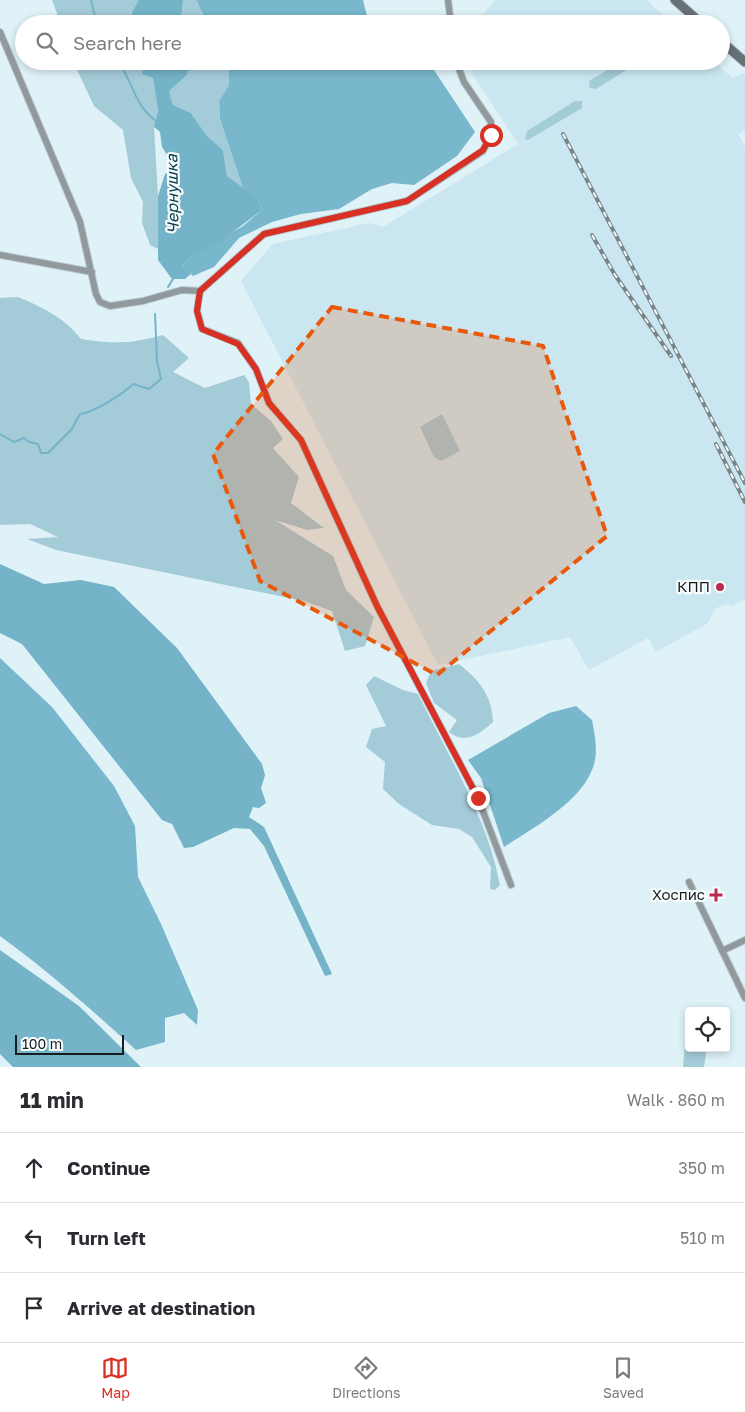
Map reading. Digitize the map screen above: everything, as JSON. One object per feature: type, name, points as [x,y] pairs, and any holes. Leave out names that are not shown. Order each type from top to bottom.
[{"type":"main road","points":[[675,0],[692,15]]},
{"type":"main road","points":[[730,49],[745,62]]},
{"type":"street","points":[[448,0],[450,15]]},
{"type":"street","points":[[0,32],[15,68]]},
{"type":"street","points":[[16,70],[80,222],[96,294],[100,302],[110,306],[143,301],[182,290],[200,291]]},
{"type":"street","points":[[459,70],[464,82],[491,122],[491,135],[483,150],[407,201],[264,234],[200,291],[197,311],[202,329],[238,344],[256,369],[269,403],[301,440],[377,606],[478,798],[511,885]]},
{"type":"street","points":[[0,255],[92,272]]},
{"type":"street","points":[[689,882],[745,998]]},
{"type":"street","points":[[722,951],[745,940]]},
{"type":"highlighted area","points":[[332,307],[543,346],[607,536],[437,675],[260,581],[213,454]]},
{"type":"shaded area","points":[[52,0],[139,0],[132,15],[58,15]]},
{"type":"shaded area","points":[[183,0],[196,0],[204,15],[181,15]]},
{"type":"shaded area","points":[[196,0],[363,0],[367,15],[204,15]]},
{"type":"shaded area","points":[[496,0],[647,0],[663,15],[482,15]]},
{"type":"shaded area","points":[[77,70],[142,70],[153,78],[158,111],[154,127],[158,196],[158,249],[150,245],[142,223],[143,202],[131,178],[123,130],[94,106]]},
{"type":"shaded area","points":[[188,70],[228,70],[229,85],[219,101],[220,119],[244,191],[227,176],[223,150],[207,136],[191,113],[173,105],[169,91],[187,75]]},
{"type":"shaded area","points":[[228,70],[434,70],[475,132],[457,156],[414,185],[392,183],[372,189],[339,209],[301,214],[272,222],[239,238],[214,267],[193,276],[182,266],[191,257],[243,226],[262,210],[258,199],[244,191],[220,119],[219,101],[229,85]]},
{"type":"shaded area","points":[[471,70],[724,70],[733,78],[743,73],[745,75],[745,130],[738,134],[745,146],[745,599],[732,606],[725,604],[715,609],[708,623],[656,652],[648,638],[589,670],[570,637],[438,665],[241,281],[273,244],[369,223],[383,227],[518,144]]},
{"type":"shaded area","points":[[607,70],[627,70],[596,89],[590,88],[589,81]]},
{"type":"shaded area","points":[[575,101],[582,101],[582,108],[528,140],[525,139],[527,131]]},
{"type":"shaded area","points":[[18,297],[53,314],[68,325],[81,339],[122,342],[163,335],[189,358],[173,372],[205,388],[244,375],[249,382],[251,404],[271,421],[283,439],[273,448],[299,477],[291,503],[324,528],[307,530],[275,520],[333,556],[346,590],[374,617],[365,646],[345,651],[332,611],[304,601],[56,550],[27,539],[58,537],[30,524],[0,525],[0,298]]},
{"type":"shaded area","points":[[442,414],[460,451],[441,461],[434,457],[420,427]]},
{"type":"shaded area","points":[[0,658],[52,707],[114,786],[135,826],[138,877],[161,924],[198,1010],[197,1025],[184,1013],[165,1018],[165,1042],[136,1050],[70,991],[0,936]]},
{"type":"shaded area","points":[[459,664],[473,676],[483,689],[492,712],[493,722],[478,734],[467,738],[455,736],[449,732],[457,720],[434,703],[426,683],[431,671]]},
{"type":"shaded area","points":[[374,676],[403,690],[418,694],[465,787],[486,835],[500,885],[495,890],[490,889],[491,867],[472,837],[459,829],[432,825],[399,804],[383,789],[385,762],[366,747],[372,729],[386,726],[366,685]]},
{"type":"shaded area","points":[[576,706],[592,720],[595,739],[594,764],[586,782],[554,814],[504,847],[481,778],[468,760],[549,713]]},
{"type":"shaded area","points":[[685,1044],[685,1052],[706,1052],[704,1067],[683,1067]]},
{"type":"water","points":[[139,0],[183,0],[181,15],[132,15]]},
{"type":"water","points":[[143,70],[188,70],[187,75],[169,91],[173,105],[191,113],[207,136],[223,150],[227,176],[258,199],[262,210],[221,241],[191,257],[182,266],[191,274],[185,279],[172,279],[158,260],[158,196],[165,174],[176,169],[162,147],[160,132],[154,127],[158,111],[153,78],[142,74]]},
{"type":"water","points":[[0,564],[44,584],[81,580],[114,587],[177,648],[262,764],[265,775],[261,788],[266,803],[259,808],[253,807],[249,817],[264,827],[332,974],[325,976],[264,846],[250,829],[234,828],[193,847],[184,848],[172,824],[162,820],[22,644],[0,633]]},
{"type":"water","points":[[0,950],[79,1006],[141,1067],[13,1067],[0,1054]]},
{"type":"waterway","name":"Чернушка","points":[[91,0],[95,15]]},
{"type":"waterway","name":"Чернушка","points":[[124,70],[142,107],[156,121]]},
{"type":"waterway","name":"Чернушка","points":[[168,287],[173,279]]},
{"type":"waterway","name":"Чернушка","points":[[0,434],[14,442],[24,438],[29,442],[38,444],[41,453],[48,453],[71,430],[80,414],[108,402],[133,384],[149,389],[161,379],[157,361],[155,314]]},
{"type":"railway","points":[[563,134],[745,483]]},
{"type":"railway","points":[[592,235],[615,275],[671,356]]},
{"type":"railway","points":[[716,444],[745,502]]},
{"type":"place","name":"КПП","points":[[720,587]]},
{"type":"place","name":"Хоспис","points":[[716,895]]},
{"type":"route","points":[[478,798],[377,606],[301,440],[269,403],[256,369],[238,344],[202,329],[197,311],[200,291],[218,277],[264,234],[407,201],[483,150],[491,135]]}]
